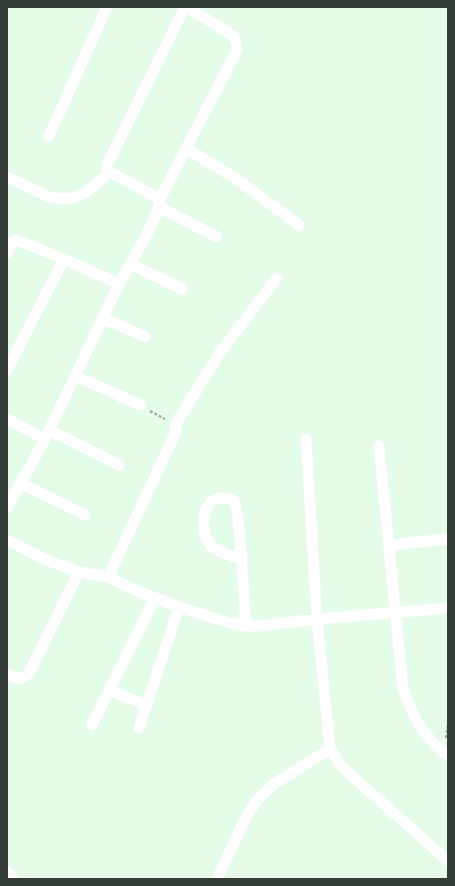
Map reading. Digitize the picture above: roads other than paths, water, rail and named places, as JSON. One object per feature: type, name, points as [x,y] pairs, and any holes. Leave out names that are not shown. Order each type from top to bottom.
[{"type":"street","points":[[49,136],[107,7]]},
{"type":"street","points":[[7,508],[47,434],[130,264],[147,234],[159,203],[186,148],[237,50],[236,41],[232,34],[189,8],[107,166],[107,169],[159,203],[217,238]]},
{"type":"street","points":[[186,148],[238,180],[299,225]]},
{"type":"street","points":[[7,177],[48,197],[68,198],[85,193],[110,172]]},
{"type":"street","points":[[7,253],[13,241],[17,240],[120,284]]},
{"type":"street","points":[[7,370],[64,259]]},
{"type":"street","points":[[130,264],[182,289]]},
{"type":"street","points":[[108,578],[175,434],[175,425],[219,354],[276,279]]},
{"type":"street","points":[[103,318],[145,337]]},
{"type":"street","points":[[75,376],[141,405]]},
{"type":"street","points":[[7,419],[47,434],[118,465]]},
{"type":"street","points":[[306,439],[317,619],[330,749],[342,767],[448,860]]},
{"type":"street","points":[[379,446],[403,689],[418,724],[431,741],[448,756]]},
{"type":"street","points":[[20,484],[85,515]]},
{"type":"street","points":[[242,559],[220,552],[209,544],[204,529],[204,516],[206,508],[211,502],[218,498],[230,499],[234,503],[238,519],[242,559],[246,626]]},
{"type":"street","points":[[389,545],[448,539]]},
{"type":"street","points":[[7,540],[44,559],[79,572],[108,578],[179,607],[230,623],[246,626],[260,626],[317,619],[448,608]]},
{"type":"street","points":[[7,674],[18,679],[24,678],[29,673],[79,572]]},
{"type":"street","points":[[92,725],[155,598]]},
{"type":"street","points":[[139,728],[179,607]]},
{"type":"street","points":[[109,690],[146,705]]},
{"type":"street","points":[[217,879],[244,821],[257,800],[274,784],[330,749]]},
{"type":"street","points":[[7,872],[14,879]]}]
